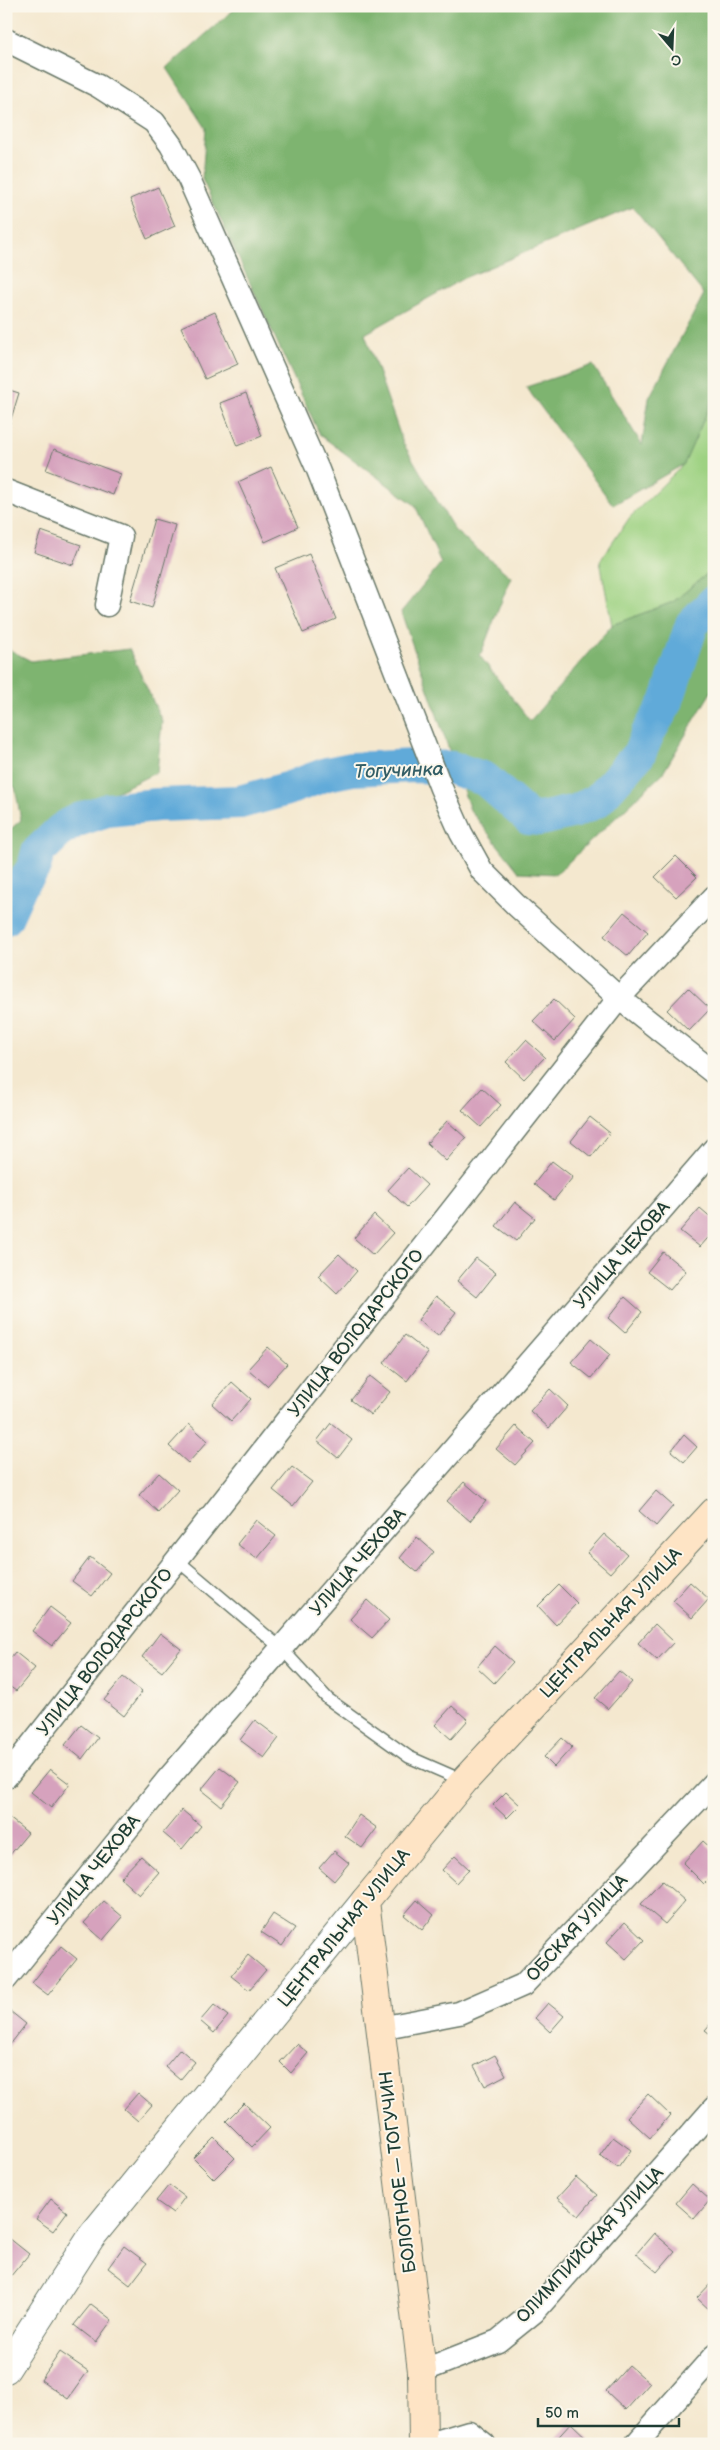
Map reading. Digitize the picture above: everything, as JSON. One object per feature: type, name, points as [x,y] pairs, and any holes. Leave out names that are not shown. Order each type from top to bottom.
[{"type":"main road","name":"ЦЕНТРАЛЬНАЯ УЛИЦА","points":[[365,1901],[464,1781],[714,1512]]},
{"type":"main road","name":"БОЛОТНОЕ — ТОГУЧИН","points":[[365,1901],[422,2371],[423,2444]]},
{"type":"street","points":[[6,40],[98,86],[122,101],[154,122],[171,145],[189,179],[318,470],[441,788],[461,833],[482,871],[516,905],[619,998],[714,1074]]},
{"type":"street","points":[[6,491],[121,536],[107,604]]},
{"type":"street","name":"УЛИЦА ВОЛОДАРСКОГО","points":[[6,1778],[619,998],[714,897]]},
{"type":"street","name":"УЛИЦА ЧЕХОВА","points":[[6,1979],[167,1780],[714,1149]]},
{"type":"street","name":"ОБСКАЯ УЛИЦА","points":[[380,2028],[460,2013],[523,1985],[714,1783]]},
{"type":"street","name":"ЦЕНТРАЛЬНАЯ УЛИЦА","points":[[6,2370],[92,2238],[365,1901]]},
{"type":"street","name":"ОЛИМПИЙСКАЯ УЛИЦА","points":[[422,2371],[498,2341],[534,2312],[714,2108]]},
{"type":"street","points":[[636,2444],[714,2356]]},
{"type":"street","points":[[429,2444],[469,2432],[484,2444]]},
{"type":"lane","points":[[177,1560],[282,1649],[328,1699],[409,1757],[464,1781]]},
{"type":"green space","points":[[238,6],[714,6],[714,396],[684,464],[613,505],[526,387],[593,365],[642,445],[649,398],[704,294],[633,207],[464,278],[365,334],[403,443],[455,531],[511,577],[480,656],[530,721],[612,625],[673,602],[714,568],[714,687],[663,773],[556,874],[519,872],[470,810],[401,612],[441,563],[415,505],[320,435],[202,179],[206,128],[167,68]]},
{"type":"green space","points":[[714,396],[714,568],[673,602],[612,625],[600,561],[630,517],[684,464]]},
{"type":"green space","points":[[6,648],[31,661],[129,649],[162,721],[157,772],[46,826],[6,904],[6,833],[21,820],[15,787],[6,785]]},
{"type":"building","points":[[158,187],[175,226],[147,239],[130,199]]},
{"type":"building","points":[[215,312],[238,364],[205,379],[181,327]]},
{"type":"building","points":[[6,389],[19,393],[7,432],[6,432]]},
{"type":"building","points":[[246,393],[262,436],[237,446],[220,403]]},
{"type":"building","points":[[54,449],[121,474],[113,495],[46,470]]},
{"type":"building","points":[[271,467],[298,527],[265,542],[238,482]]},
{"type":"building","points":[[154,519],[175,525],[152,608],[130,601]]},
{"type":"building","points":[[41,531],[81,545],[73,565],[34,552]]},
{"type":"building","points":[[309,554],[336,619],[303,633],[275,568]]},
{"type":"building","points":[[676,856],[697,877],[676,897],[655,877]]},
{"type":"building","points":[[624,912],[648,932],[628,956],[604,936]]},
{"type":"building","points":[[688,988],[710,1009],[689,1031],[667,1010]]},
{"type":"building","points":[[554,999],[575,1019],[555,1041],[533,1021]]},
{"type":"building","points":[[526,1040],[545,1057],[524,1079],[506,1062]]},
{"type":"building","points":[[482,1088],[501,1105],[481,1127],[462,1110]]},
{"type":"building","points":[[590,1117],[610,1133],[591,1157],[571,1141]]},
{"type":"building","points":[[447,1121],[466,1138],[446,1161],[427,1143]]},
{"type":"building","points":[[552,1161],[573,1177],[554,1200],[534,1184]]},
{"type":"building","points":[[408,1168],[427,1185],[407,1207],[388,1190]]},
{"type":"building","points":[[515,1202],[535,1218],[516,1241],[496,1226]]},
{"type":"building","points":[[700,1208],[714,1220],[714,1231],[700,1247],[680,1231]]},
{"type":"building","points":[[374,1215],[393,1233],[373,1255],[354,1238]]},
{"type":"building","points":[[663,1252],[686,1271],[670,1290],[647,1272]]},
{"type":"building","points":[[339,1254],[357,1271],[337,1294],[318,1276]]},
{"type":"building","points":[[476,1258],[496,1273],[477,1297],[457,1281]]},
{"type":"building","points":[[436,1296],[456,1312],[438,1336],[418,1320]]},
{"type":"building","points":[[625,1297],[642,1312],[625,1333],[608,1318]]},
{"type":"building","points":[[405,1335],[428,1353],[407,1381],[384,1363]]},
{"type":"building","points":[[591,1339],[610,1355],[591,1378],[571,1362]]},
{"type":"building","points":[[268,1347],[287,1364],[267,1386],[248,1369]]},
{"type":"building","points":[[370,1376],[390,1392],[371,1415],[351,1400]]},
{"type":"building","points":[[232,1382],[251,1399],[231,1421],[212,1404]]},
{"type":"building","points":[[550,1389],[568,1406],[549,1428],[530,1411]]},
{"type":"building","points":[[331,1423],[352,1440],[338,1458],[317,1441]]},
{"type":"building","points":[[189,1424],[208,1441],[188,1463],[169,1446]]},
{"type":"building","points":[[516,1426],[535,1443],[515,1465],[496,1449]]},
{"type":"building","points":[[684,1435],[697,1447],[684,1462],[671,1451]]},
{"type":"building","points":[[292,1467],[312,1482],[293,1506],[273,1490]]},
{"type":"building","points":[[159,1473],[178,1490],[158,1512],[139,1495]]},
{"type":"building","points":[[464,1482],[486,1501],[470,1521],[447,1501]]},
{"type":"building","points":[[656,1491],[673,1506],[656,1526],[639,1511]]},
{"type":"building","points":[[256,1520],[276,1536],[257,1559],[237,1544]]},
{"type":"building","points":[[604,1534],[627,1554],[610,1573],[587,1553]]},
{"type":"building","points":[[417,1537],[434,1552],[417,1572],[400,1558]]},
{"type":"building","points":[[90,1557],[110,1573],[92,1596],[72,1581]]},
{"type":"building","points":[[690,1582],[709,1599],[692,1618],[673,1601]]},
{"type":"building","points":[[559,1585],[577,1603],[556,1625],[538,1606]]},
{"type":"building","points":[[367,1600],[389,1620],[372,1638],[350,1619]]},
{"type":"building","points":[[50,1607],[71,1623],[52,1646],[32,1631]]},
{"type":"building","points":[[655,1624],[674,1642],[657,1660],[638,1643]]},
{"type":"building","points":[[160,1633],[181,1649],[162,1672],[142,1657]]},
{"type":"building","points":[[495,1646],[513,1662],[494,1683],[477,1667]]},
{"type":"building","points":[[15,1652],[35,1668],[16,1691],[6,1684],[6,1663]]},
{"type":"building","points":[[619,1671],[632,1682],[608,1709],[595,1698]]},
{"type":"building","points":[[123,1677],[142,1692],[124,1716],[104,1700]]},
{"type":"building","points":[[452,1706],[468,1720],[451,1739],[435,1725]]},
{"type":"building","points":[[255,1720],[279,1738],[264,1758],[240,1740]]},
{"type":"building","points":[[81,1725],[98,1738],[82,1759],[65,1745]]},
{"type":"building","points":[[562,1738],[572,1747],[554,1767],[544,1757]]},
{"type":"building","points":[[220,1767],[240,1782],[221,1806],[201,1790]]},
{"type":"building","points":[[50,1769],[70,1784],[51,1808],[31,1792]]},
{"type":"building","points":[[506,1792],[520,1805],[507,1818],[493,1805]]},
{"type":"building","points":[[182,1810],[201,1826],[182,1849],[163,1833]]},
{"type":"building","points":[[359,1815],[377,1828],[362,1848],[345,1836]]},
{"type":"building","points":[[8,1817],[28,1833],[9,1856],[6,1854]]},
{"type":"building","points":[[703,1841],[714,1851],[714,1874],[704,1884],[683,1863]]},
{"type":"building","points":[[334,1851],[349,1863],[334,1881],[319,1868]]},
{"type":"building","points":[[141,1856],[159,1872],[139,1895],[120,1878]]},
{"type":"building","points":[[455,1856],[469,1869],[456,1883],[442,1870]]},
{"type":"building","points":[[662,1881],[685,1901],[665,1924],[641,1904]]},
{"type":"building","points":[[417,1900],[434,1915],[422,1930],[404,1915]]},
{"type":"building","points":[[104,1901],[123,1917],[103,1940],[84,1923]]},
{"type":"building","points":[[273,1914],[295,1928],[282,1946],[261,1932]]},
{"type":"building","points":[[625,1922],[644,1940],[626,1959],[607,1942]]},
{"type":"building","points":[[61,1946],[77,1959],[48,1995],[32,1983]]},
{"type":"building","points":[[248,1955],[266,1970],[249,1990],[231,1976]]},
{"type":"building","points":[[548,2003],[564,2016],[550,2032],[535,2018]]},
{"type":"building","points":[[214,2005],[228,2016],[214,2033],[200,2021]]},
{"type":"building","points":[[10,2011],[26,2024],[6,2050],[6,2017]]},
{"type":"building","points":[[714,2020],[714,2037],[705,2030]]},
{"type":"building","points":[[297,2044],[308,2053],[291,2073],[280,2062]]},
{"type":"building","points":[[180,2049],[195,2062],[180,2080],[165,2067]]},
{"type":"building","points":[[495,2055],[506,2075],[485,2086],[474,2066]]},
{"type":"building","points":[[138,2093],[152,2105],[138,2121],[124,2109]]},
{"type":"building","points":[[648,2094],[670,2115],[650,2138],[627,2117]]},
{"type":"building","points":[[244,2103],[270,2128],[252,2147],[226,2121]]},
{"type":"building","points":[[214,2137],[235,2158],[214,2179],[193,2158]]},
{"type":"building","points":[[613,2137],[631,2150],[618,2168],[600,2155]]},
{"type":"building","points":[[576,2177],[597,2195],[579,2216],[557,2198]]},
{"type":"building","points":[[692,2184],[710,2200],[694,2219],[676,2203]]},
{"type":"building","points":[[169,2185],[185,2197],[173,2213],[156,2201]]},
{"type":"building","points":[[51,2199],[67,2212],[53,2231],[36,2219]]},
{"type":"building","points":[[654,2233],[675,2251],[657,2272],[636,2254]]},
{"type":"building","points":[[9,2238],[29,2254],[10,2277],[6,2274],[6,2242]]},
{"type":"building","points":[[124,2246],[147,2263],[130,2285],[108,2268]]},
{"type":"building","points":[[714,2280],[714,2314],[697,2298]]},
{"type":"building","points":[[91,2304],[112,2320],[96,2342],[74,2325]]},
{"type":"building","points":[[60,2352],[88,2371],[68,2399],[41,2380]]},
{"type":"building","points":[[629,2365],[650,2383],[626,2410],[606,2391]]},
{"type":"building","points":[[571,2423],[590,2441],[588,2444],[552,2444]]},
{"type":"waterway","name":"Тогучинка","points":[[6,918],[20,887],[34,867],[38,852],[61,830],[75,821],[107,810],[157,805],[240,802],[287,789],[327,774],[352,769],[414,766],[452,768],[485,779],[529,818],[541,819],[575,811],[597,801],[639,754],[648,733],[666,703],[692,624],[714,602]]}]
